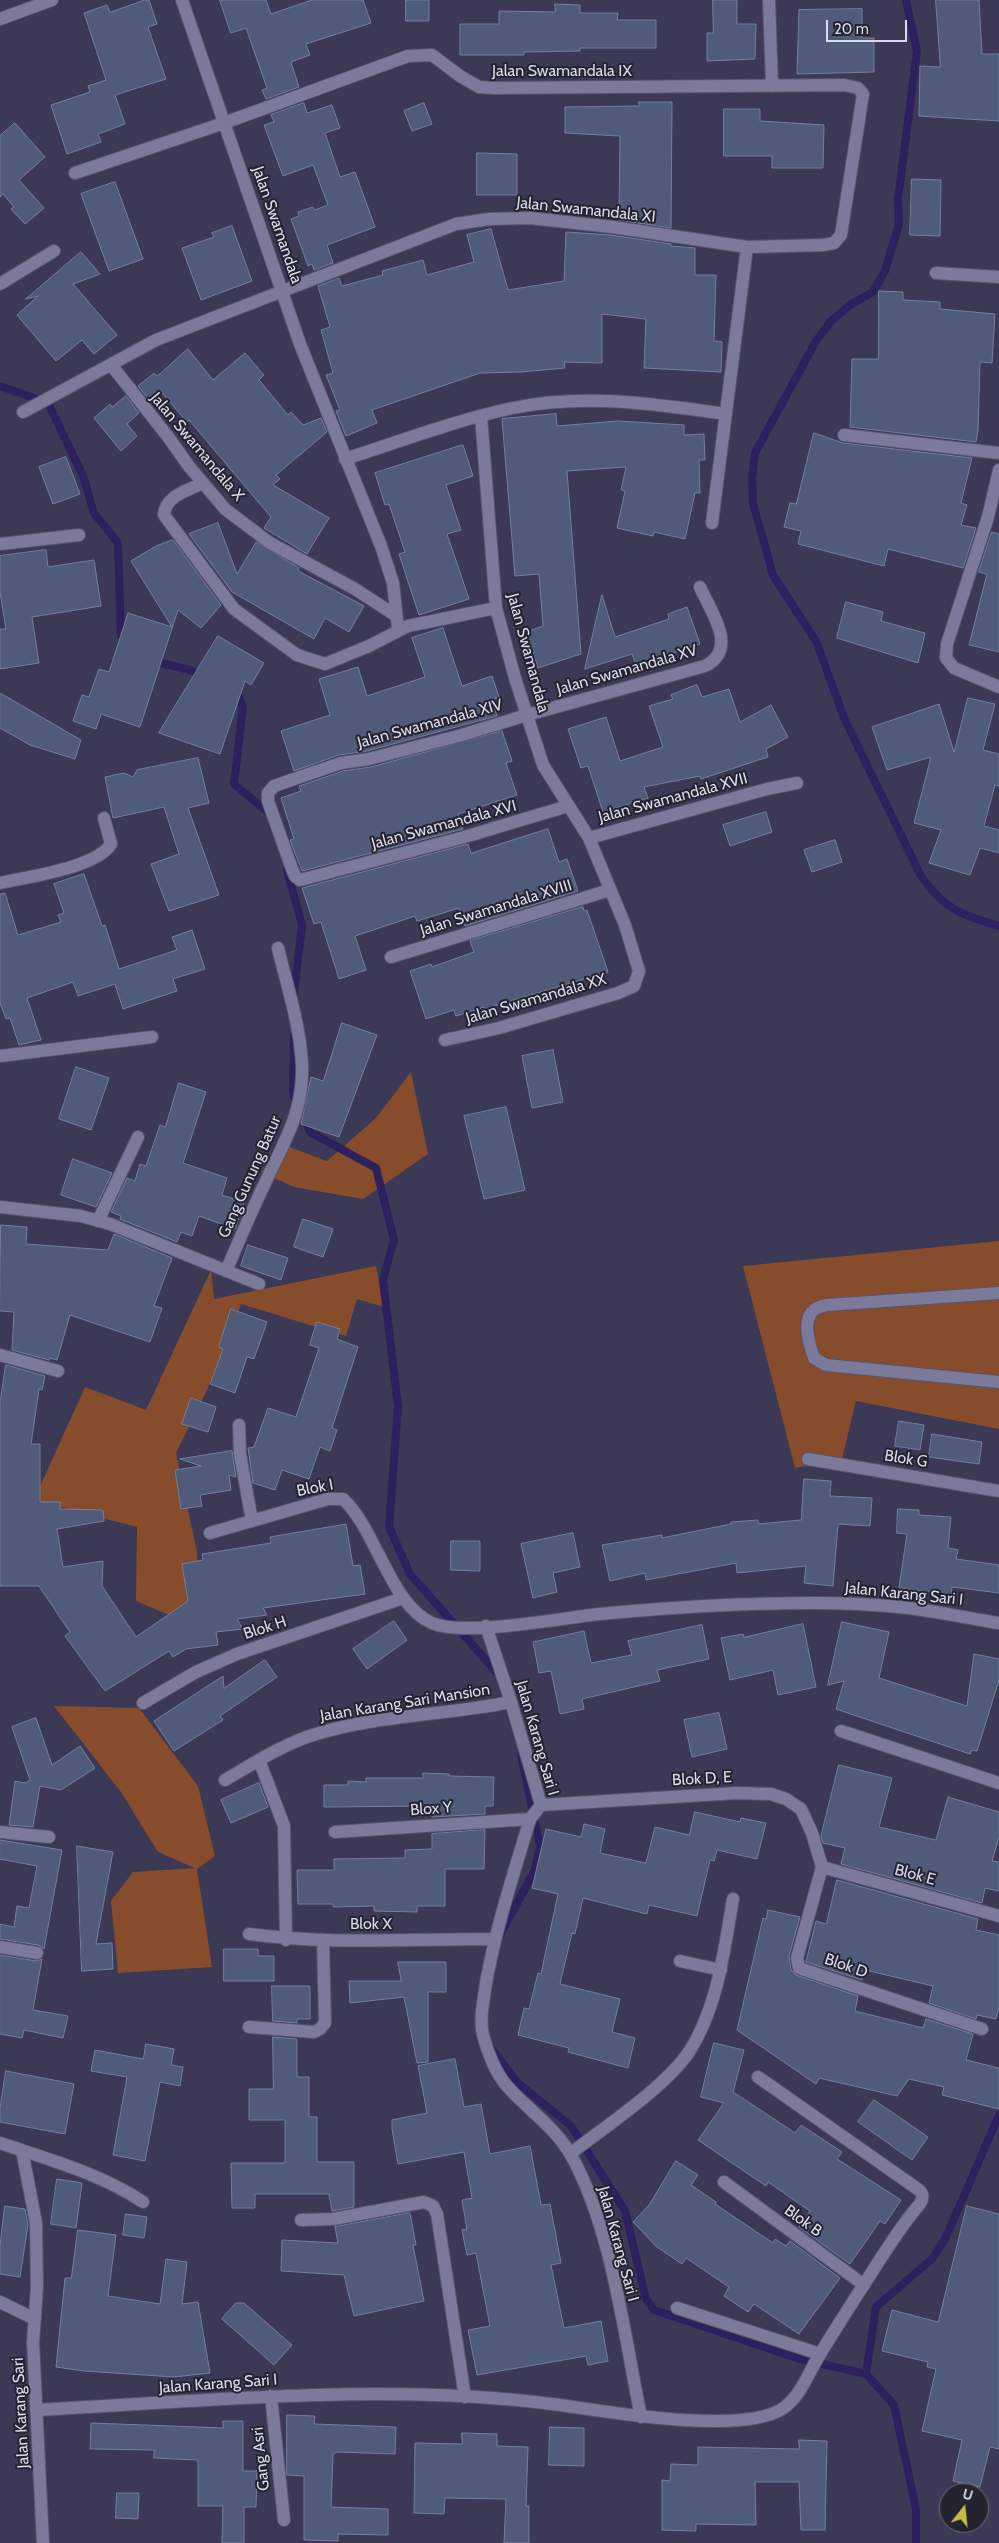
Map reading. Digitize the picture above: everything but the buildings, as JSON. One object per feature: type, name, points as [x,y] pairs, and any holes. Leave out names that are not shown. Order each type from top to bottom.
[{"type":"street","points":[[0,19],[52,0]]},
{"type":"street","name":"Jalan Swamandala","points":[[182,0],[284,292],[300,344],[345,459],[372,520],[393,583],[398,629]]},
{"type":"street","points":[[769,0],[772,86]]},
{"type":"street","name":"Jalan Swamandala IX","points":[[75,173],[224,123],[392,62],[422,54],[432,54],[460,76],[479,87],[845,85],[858,88],[863,94],[842,235],[834,243]]},
{"type":"street","name":"Jalan Swamandala XI","points":[[284,292],[456,224],[489,219],[530,218],[746,247],[824,245],[834,243]]},
{"type":"street","points":[[712,523],[746,247]]},
{"type":"street","points":[[0,284],[54,252]]},
{"type":"street","points":[[936,273],[999,277]]},
{"type":"street","points":[[23,412],[112,366],[156,340],[284,292]]},
{"type":"street","name":"Jalan Swamandala X","points":[[112,366],[225,509],[248,529],[395,614]]},
{"type":"street","points":[[345,459],[515,407],[588,400],[635,401],[726,414]]},
{"type":"street","name":"Jalan Swamandala","points":[[481,416],[496,608],[543,765],[589,838],[625,926],[639,971],[634,986]]},
{"type":"street","points":[[844,435],[999,453]]},
{"type":"street","points":[[999,470],[988,517],[950,636],[946,658],[954,668],[999,687]]},
{"type":"street","points":[[203,483],[168,500],[164,508],[164,515],[234,609],[297,655],[325,664],[369,646],[398,629],[496,608]]},
{"type":"street","points":[[0,544],[78,535]]},
{"type":"street","name":"Jalan Swamandala XV","points":[[527,715],[705,666],[715,661],[722,648],[723,640],[700,587]]},
{"type":"street","name":"Jalan Swamandala XIV","points":[[328,873],[300,880],[295,876],[270,808],[268,793],[274,786],[341,763],[369,759],[462,735],[527,715]]},
{"type":"street","name":"Jalan Swamandala XVII","points":[[589,838],[767,789],[797,783]]},
{"type":"street","name":"Jalan Swamandala XVI","points":[[328,873],[461,838],[568,806]]},
{"type":"street","points":[[0,884],[54,871],[104,853],[111,844],[104,818]]},
{"type":"street","name":"Jalan Swamandala XVIII","points":[[391,957],[610,890]]},
{"type":"street","name":"Gang Gunung Batur","points":[[226,1271],[274,1162],[292,1129],[300,1098],[302,1065],[298,1037],[278,948]]},
{"type":"street","name":"Jalan Swamandala XX","points":[[445,1040],[499,1028],[634,986]]},
{"type":"street","points":[[0,1056],[152,1037]]},
{"type":"street","points":[[98,1221],[138,1137]]},
{"type":"street","points":[[0,1207],[81,1216],[98,1221],[259,1284]]},
{"type":"street","points":[[999,1293],[827,1304],[813,1310],[807,1320],[809,1345],[814,1358],[826,1365],[999,1382]]},
{"type":"street","points":[[0,1355],[58,1371]]},
{"type":"street","points":[[239,1425],[240,1454],[252,1521]]},
{"type":"street","name":"Blok G","points":[[808,1459],[999,1491]]},
{"type":"street","name":"Blok I","points":[[210,1533],[328,1499],[343,1499],[360,1522],[403,1598]]},
{"type":"street","points":[[403,1598],[430,1623],[451,1629],[486,1626]]},
{"type":"street","name":"Blok H","points":[[143,1703],[196,1672],[237,1654],[403,1598]]},
{"type":"street","name":"Jalan Karang Sari I","points":[[641,2416],[610,2266],[590,2196],[570,2154],[531,2109],[506,2085],[490,2055],[482,2034],[482,2008],[494,1939],[530,1819],[541,1805],[511,1702],[486,1626],[602,1614],[714,1606],[832,1603],[899,1607],[999,1623]]},
{"type":"street","name":"Jalan Karang Sari Mansion","points":[[225,1780],[287,1745],[316,1734],[340,1728],[511,1702]]},
{"type":"street","points":[[841,1731],[999,1783]]},
{"type":"street","points":[[259,1760],[284,1826],[286,1940]]},
{"type":"street","name":"Blok D, E","points":[[541,1805],[737,1793],[771,1794],[786,1799],[801,1809],[812,1833],[822,1867]]},
{"type":"street","name":"Blox Y","points":[[335,1832],[530,1819]]},
{"type":"street","points":[[0,1832],[49,1836]]},
{"type":"street","name":"Blok E","points":[[822,1867],[999,1916]]},
{"type":"street","name":"Blok D","points":[[822,1867],[797,1958],[799,1968],[982,2029]]},
{"type":"street","points":[[570,2154],[660,2083],[688,2052],[707,2014],[721,1970],[733,1899]]},
{"type":"street","name":"Blok X","points":[[249,1934],[286,1940],[494,1939]]},
{"type":"street","points":[[250,2028],[314,2032],[320,2030],[325,2023],[323,1940]]},
{"type":"street","points":[[0,1947],[36,1953]]},
{"type":"street","points":[[680,1960],[721,1970]]},
{"type":"street","name":"Jalan Karang Sari I","points":[[37,2410],[271,2396],[465,2396],[536,2402],[641,2416],[716,2421],[764,2416],[781,2409],[797,2396],[820,2354],[864,2285],[906,2221],[922,2201],[922,2195],[919,2190],[758,2077]]},
{"type":"street","points":[[0,2143],[66,2163],[123,2189],[143,2202]]},
{"type":"street","name":"Jalan Karang Sari","points":[[22,2150],[36,2223],[37,2287],[33,2342],[43,2543]]},
{"type":"street","name":"Blok B","points":[[724,2182],[864,2285]]},
{"type":"street","points":[[302,2220],[333,2220],[369,2211],[424,2202],[433,2206],[438,2214],[465,2396]]},
{"type":"street","points":[[0,2302],[35,2319]]},
{"type":"street","points":[[677,2308],[820,2354]]},
{"type":"street","name":"Gang Asri","points":[[271,2396],[284,2520]]},
{"type":"shaded area","points":[[411,1072],[428,1154],[363,1199],[294,1187],[261,1172],[284,1145],[327,1161],[376,1118]]},
{"type":"shaded area","points":[[999,1241],[999,1429],[856,1401],[842,1459],[795,1468],[743,1266]]},
{"type":"shaded area","points":[[376,1266],[384,1307],[357,1299],[346,1336],[241,1304],[207,1390],[176,1453],[197,1552],[201,1626],[181,1620],[136,1601],[137,1527],[34,1500],[85,1387],[146,1410],[211,1270],[214,1299]]},
{"type":"shaded area","points":[[54,1706],[139,1708],[198,1786],[215,1856],[197,1869],[212,1967],[118,1973],[111,1901],[133,1872],[195,1868],[158,1852],[121,1792]]},
{"type":"waterway","points":[[906,0],[917,51],[898,199],[899,224],[885,271],[873,292],[850,305],[831,321],[816,341],[755,453],[752,478],[753,503],[773,575],[817,643],[844,718],[921,876],[929,887],[954,909],[999,926]]},
{"type":"waterway","points":[[0,386],[48,403],[83,476],[94,513],[118,543],[121,637],[125,641]]},
{"type":"waterway","points":[[152,661],[190,670],[205,677]]},
{"type":"waterway","points":[[233,692],[237,694],[243,706],[234,784],[270,814]]},
{"type":"waterway","points":[[287,870],[302,925],[294,993]]},
{"type":"waterway","points":[[294,1035],[293,1095],[297,1103]]},
{"type":"waterway","points":[[304,1118],[310,1132],[376,1168],[394,1240],[383,1280],[398,1406],[389,1527],[410,1574],[499,1675]]},
{"type":"waterway","points":[[500,1935],[535,1870],[540,1846],[521,1755]]},
{"type":"waterway","points":[[490,2047],[517,2082],[571,2126],[625,2211],[646,2299],[654,2310],[800,2359],[866,2374],[894,2405],[916,2509],[916,2543]]},
{"type":"waterway","points":[[866,2374],[876,2307],[933,2258],[946,2237],[999,2115]]}]
